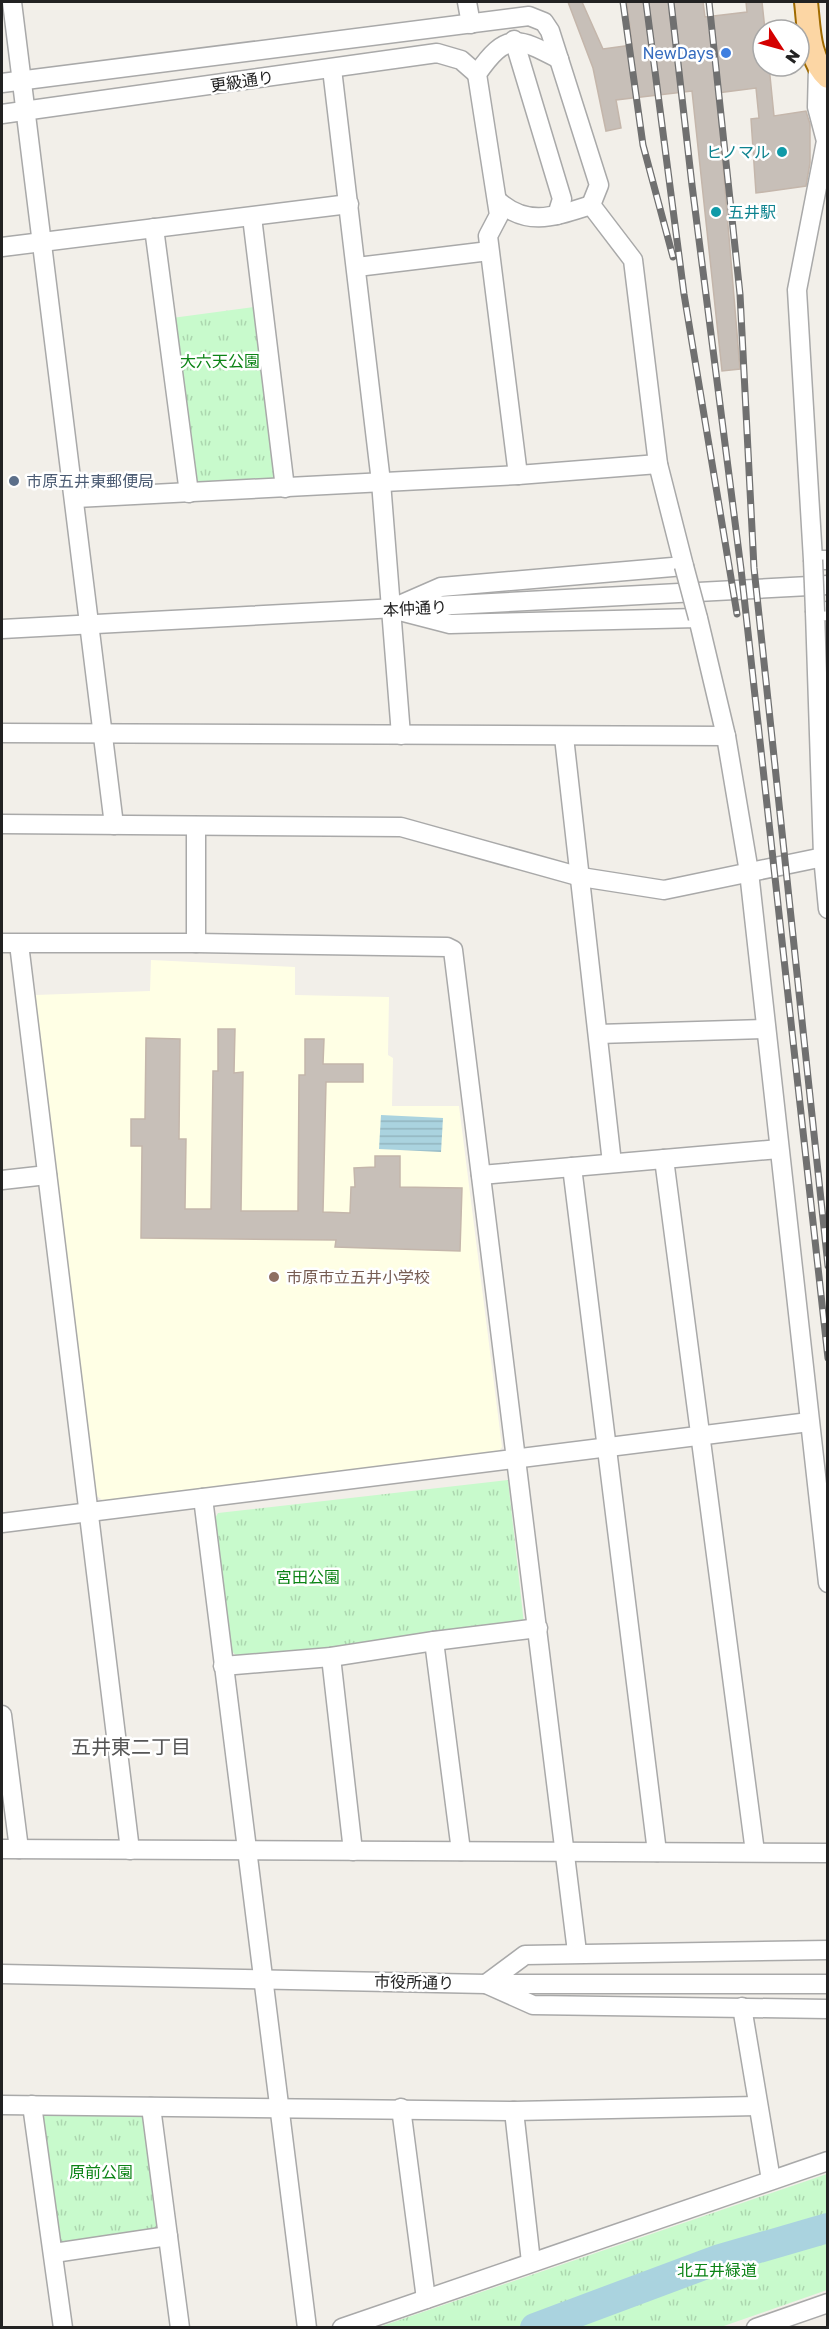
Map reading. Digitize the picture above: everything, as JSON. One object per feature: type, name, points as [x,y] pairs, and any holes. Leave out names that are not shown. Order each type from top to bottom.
[{"type":"main road","points":[[806,2],[813,54],[823,72]]},
{"type":"street","points":[[12,2],[92,625],[114,825]]},
{"type":"street","points":[[467,2],[471,24]]},
{"type":"street","name":"更級通り","points":[[2,83],[529,16],[538,18],[550,31],[559,59]]},
{"type":"street","points":[[514,40],[562,200],[557,215]]},
{"type":"street","points":[[518,475],[489,251],[488,236],[499,215],[477,74],[491,54],[501,45],[514,40],[529,43],[559,59],[598,185],[591,205]]},
{"type":"street","name":"更級通り","points":[[2,114],[437,53],[461,60],[477,74]]},
{"type":"street","points":[[332,69],[381,482],[401,735]]},
{"type":"street","points":[[823,72],[817,107],[826,141],[819,229],[797,290],[820,560],[828,909]]},
{"type":"street","points":[[497,200],[519,216],[557,215],[591,205]]},
{"type":"street","points":[[2,247],[349,204]]},
{"type":"street","points":[[591,205],[633,260],[658,464],[726,736],[748,872],[828,1583]]},
{"type":"street","points":[[489,251],[500,232],[519,216]]},
{"type":"street","points":[[252,217],[285,488]]},
{"type":"street","points":[[154,228],[189,493]]},
{"type":"street","points":[[357,267],[489,251]]},
{"type":"street","points":[[76,498],[518,475],[658,464]]},
{"type":"street","points":[[392,609],[441,587],[684,567]]},
{"type":"street","name":"本仲通り","points":[[2,629],[828,585]]},
{"type":"street","points":[[392,609],[450,624],[698,618]]},
{"type":"street","points":[[2,733],[726,736]]},
{"type":"street","points":[[564,737],[612,1163]]},
{"type":"street","points":[[2,824],[401,826],[581,877],[664,890],[825,856]]},
{"type":"street","points":[[196,826],[196,943]]},
{"type":"street","points":[[130,1850],[47,1174],[10,943],[447,947],[453,950],[577,1953]]},
{"type":"street","points":[[598,1034],[766,1029]]},
{"type":"street","points":[[481,1175],[779,1149]]},
{"type":"street","points":[[664,1159],[755,1852]]},
{"type":"street","points":[[572,1167],[609,1447],[657,1852]]},
{"type":"street","points":[[2,1180],[47,1174]]},
{"type":"street","points":[[2,1523],[809,1422]]},
{"type":"street","points":[[203,1498],[307,2328]]},
{"type":"street","points":[[223,1666],[331,1658],[434,1641],[538,1628]]},
{"type":"street","points":[[434,1641],[461,1851]]},
{"type":"street","points":[[331,1658],[353,1851]]},
{"type":"street","points":[[2,1715],[10,1849],[828,1853]]},
{"type":"street","points":[[828,1950],[525,1955],[486,1984],[533,2005],[828,2009]]},
{"type":"street","name":"市役所通り","points":[[2,1974],[486,1984],[539,1982],[828,1983]]},
{"type":"street","points":[[742,2007],[771,2180]]},
{"type":"street","points":[[2,2105],[514,2111],[757,2106]]},
{"type":"street","points":[[32,2105],[63,2328]]},
{"type":"street","points":[[151,2107],[180,2328]]},
{"type":"street","points":[[401,2108],[426,2299]]},
{"type":"street","points":[[514,2111],[531,2262]]},
{"type":"street","points":[[342,2328],[828,2161]]},
{"type":"street","points":[[54,2253],[168,2236]]},
{"type":"street","points":[[756,2328],[828,2303]]},
{"type":"shaded area","name":"市原市立五井小学校","points":[[151,960],[295,967],[295,995],[389,997],[388,1055],[393,1058],[392,1106],[459,1106],[502,1447],[495,1456],[110,1505],[95,1495],[35,995],[150,991]]},
{"type":"green space","name":"大六天公園","points":[[254,307],[276,479],[196,485],[172,318]]},
{"type":"green space","name":"宮田公園","points":[[508,1480],[524,1624],[239,1659],[231,1650],[214,1520],[218,1513]]},
{"type":"green space","name":"原前公園","points":[[32,2105],[151,2107],[168,2236],[54,2253]]},
{"type":"green space","name":"北五井緑道","points":[[827,2174],[827,2290],[721,2327],[379,2327]]},
{"type":"water","points":[[381,1115],[443,1118],[441,1152],[379,1149]]},
{"type":"building","name":"五井駅","points":[[568,2],[582,2],[603,49],[632,45],[627,2],[703,2],[705,17],[747,12],[746,2],[762,2],[764,18],[751,18],[751,78],[770,78],[774,116],[806,111],[810,124],[810,163],[806,186],[756,193],[751,119],[759,118],[756,88],[717,93],[740,369],[722,371],[692,91],[616,100],[621,128],[606,131],[593,68]]},
{"type":"building","points":[[218,1029],[235,1029],[234,1073],[243,1072],[241,1211],[298,1211],[299,1075],[305,1075],[305,1039],[324,1039],[323,1064],[363,1064],[363,1082],[326,1082],[323,1212],[350,1213],[351,1187],[355,1187],[354,1168],[375,1167],[375,1156],[400,1156],[400,1187],[462,1188],[460,1251],[335,1247],[336,1240],[141,1238],[142,1146],[131,1146],[131,1119],[145,1119],[146,1038],[180,1039],[179,1139],[186,1139],[185,1209],[211,1209],[213,1071],[218,1071]]},
{"type":"waterway","points":[[535,2328],[717,2260],[828,2228]]},
{"type":"railway","points":[[623,2],[643,145],[673,257]]},
{"type":"railway","points":[[646,2],[684,294],[737,614]]},
{"type":"railway","points":[[671,2],[741,569],[828,1358]]},
{"type":"railway","points":[[709,2],[740,294],[754,568],[828,1266]]},
{"type":"place","name":"NewDays","points":[[726,53]]},
{"type":"place","name":"ヒノマル","points":[[782,152]]},
{"type":"place","name":"五井駅","points":[[716,212]]},
{"type":"place","name":"市原五井東郵便局","points":[[14,481]]},
{"type":"place","name":"市原市立五井小学校","points":[[274,1277]]},
{"type":"district","name":"五井東二丁目","points":[[131,1746]]}]
